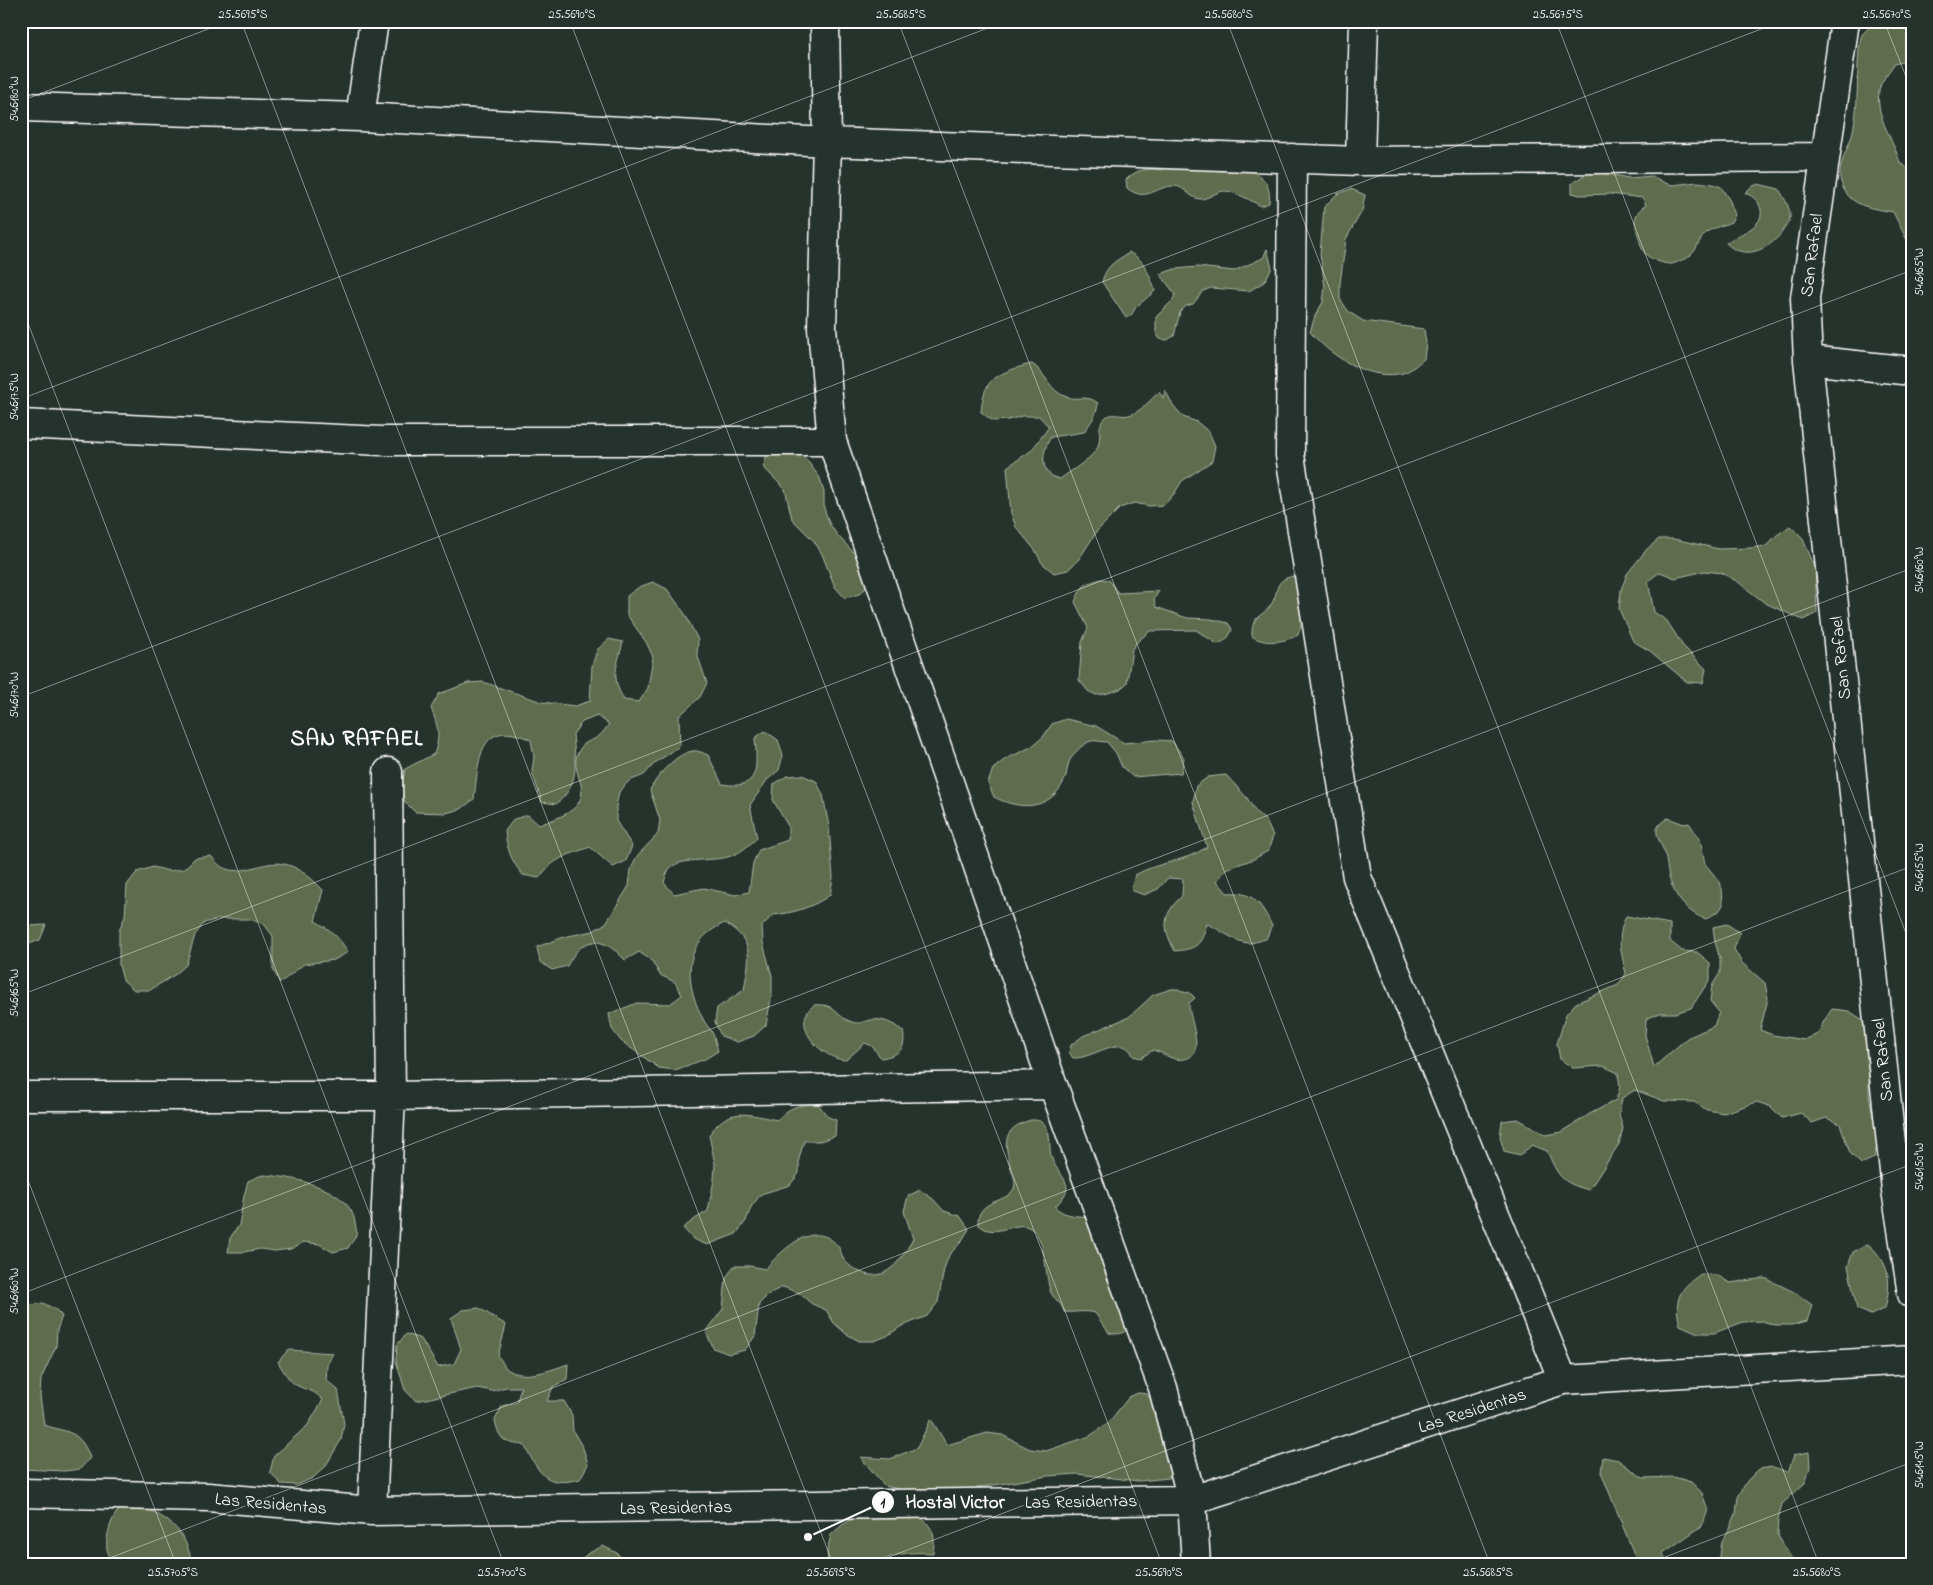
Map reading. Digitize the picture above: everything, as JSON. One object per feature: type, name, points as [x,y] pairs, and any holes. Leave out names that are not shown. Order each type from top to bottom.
[{"type":"street","points":[[360,117],[374,21]]},
{"type":"street","points":[[825,21],[827,142],[822,328],[832,442],[1053,1085],[1163,1388],[1192,1500],[1196,1564]]},
{"type":"street","points":[[1360,161],[1364,21]]},
{"type":"street","name":"San Rafael","points":[[1845,21],[1804,298],[1808,360],[1895,1181],[1912,1294]]},
{"type":"street","points":[[21,106],[360,117],[827,142],[1360,161],[1824,157]]},
{"type":"street","points":[[1292,158],[1290,455],[1357,877],[1563,1380]]},
{"type":"street","points":[[1808,360],[1912,371]]},
{"type":"street","points":[[21,424],[382,441],[832,442]]},
{"type":"street","points":[[372,1511],[391,1096],[388,772]]},
{"type":"street","points":[[21,1096],[391,1096],[1053,1085]]},
{"type":"street","name":"Las Residentas","points":[[21,1493],[208,1497],[372,1511],[1192,1500],[1563,1380],[1912,1360]]},
{"type":"green space","points":[[1880,21],[1912,21],[1912,60],[1894,64],[1881,84],[1879,101],[1882,119],[1900,163],[1912,171],[1912,250],[1893,212],[1862,205],[1849,197],[1844,190],[1840,176],[1840,169],[1851,137],[1855,118],[1860,40],[1866,31]]},
{"type":"green space","points":[[1215,165],[1232,166],[1248,170],[1260,177],[1268,187],[1269,203],[1261,206],[1239,195],[1225,191],[1199,199],[1182,188],[1175,186],[1168,186],[1146,194],[1140,194],[1127,188],[1126,180],[1138,171],[1147,169],[1162,170],[1168,166]]},
{"type":"green space","points":[[1595,172],[1629,178],[1652,176],[1673,185],[1697,182],[1713,184],[1721,187],[1730,201],[1735,215],[1731,222],[1707,232],[1688,257],[1672,264],[1660,262],[1652,259],[1644,252],[1637,233],[1635,219],[1641,208],[1646,205],[1643,198],[1610,194],[1580,195],[1572,193],[1572,183],[1586,174]]},
{"type":"green space","points":[[1758,184],[1779,189],[1785,199],[1790,218],[1782,232],[1770,244],[1756,251],[1741,251],[1726,243],[1749,230],[1761,216],[1761,210],[1757,201],[1745,193],[1751,187]]},
{"type":"green space","points":[[1351,189],[1365,195],[1362,211],[1346,239],[1340,283],[1340,299],[1349,312],[1363,321],[1424,329],[1426,343],[1424,359],[1406,372],[1386,375],[1374,373],[1350,364],[1318,341],[1310,332],[1315,316],[1323,302],[1325,287],[1320,254],[1324,207],[1337,194]]},
{"type":"green space","points":[[1267,249],[1272,268],[1264,282],[1249,291],[1211,288],[1203,291],[1193,304],[1186,306],[1180,312],[1174,336],[1167,340],[1160,339],[1156,333],[1156,317],[1173,300],[1175,294],[1160,274],[1175,269],[1198,267],[1234,271],[1263,258]]},
{"type":"green space","points":[[1129,252],[1144,264],[1155,291],[1126,318],[1102,282],[1111,265]]},
{"type":"green space","points":[[1032,364],[1056,391],[1061,394],[1071,398],[1086,398],[1098,403],[1095,415],[1084,432],[1051,437],[1045,449],[1044,462],[1048,473],[1053,477],[1060,479],[1092,455],[1098,446],[1101,423],[1106,417],[1133,414],[1159,392],[1163,398],[1165,390],[1173,405],[1183,417],[1197,422],[1209,432],[1215,446],[1212,461],[1182,481],[1164,505],[1149,506],[1134,503],[1120,508],[1097,531],[1079,559],[1068,570],[1054,573],[1042,563],[1035,550],[1016,527],[1011,513],[1007,467],[1031,451],[1049,427],[1039,416],[1022,416],[1008,420],[993,421],[981,412],[984,394],[992,380],[1008,371]]},
{"type":"green space","points":[[800,451],[820,478],[824,492],[824,508],[829,523],[837,535],[858,557],[871,584],[859,594],[845,598],[835,587],[822,554],[814,541],[792,519],[785,489],[763,467],[768,452]]},
{"type":"green space","points":[[1790,526],[1802,537],[1815,567],[1817,613],[1803,620],[1765,603],[1738,582],[1722,573],[1705,571],[1675,578],[1660,572],[1648,581],[1654,612],[1667,621],[1683,646],[1706,669],[1703,683],[1687,682],[1650,651],[1633,641],[1619,609],[1621,590],[1627,574],[1647,549],[1659,539],[1674,539],[1719,549],[1750,548],[1766,546]]},
{"type":"green space","points":[[1293,576],[1300,590],[1303,605],[1298,635],[1275,642],[1262,641],[1252,636],[1252,629],[1256,619],[1269,607],[1282,580]]},
{"type":"green space","points":[[1101,579],[1109,580],[1118,593],[1159,591],[1154,599],[1156,607],[1187,618],[1211,619],[1228,623],[1232,629],[1231,632],[1227,639],[1217,644],[1196,630],[1150,631],[1132,649],[1127,683],[1120,689],[1096,695],[1088,691],[1079,680],[1082,642],[1088,628],[1075,602],[1084,586]]},
{"type":"green space","points":[[653,582],[667,589],[685,614],[698,640],[697,654],[707,683],[700,697],[679,716],[680,746],[655,763],[644,775],[629,781],[619,792],[616,821],[632,846],[626,861],[613,867],[590,847],[556,861],[539,878],[523,875],[513,860],[507,844],[505,831],[514,819],[528,815],[539,825],[565,814],[578,804],[582,789],[576,766],[577,755],[584,744],[599,736],[609,724],[597,716],[582,722],[573,734],[575,772],[569,789],[556,804],[542,802],[532,772],[534,756],[531,740],[514,734],[500,734],[491,738],[484,746],[480,757],[474,799],[461,809],[446,813],[415,812],[404,801],[402,784],[405,769],[434,754],[438,731],[431,708],[439,694],[468,683],[483,682],[542,702],[575,706],[590,701],[592,666],[597,650],[609,639],[623,642],[616,671],[620,692],[624,700],[639,702],[648,688],[653,657],[646,642],[627,615],[627,596],[639,587]]},
{"type":"green space","points":[[1066,719],[1096,726],[1124,743],[1156,740],[1172,741],[1184,758],[1181,773],[1133,777],[1122,767],[1116,753],[1107,742],[1093,741],[1084,744],[1073,756],[1069,762],[1064,781],[1051,798],[1042,803],[1023,806],[994,797],[988,783],[993,769],[1004,760],[1031,747],[1043,737],[1052,724]]},
{"type":"green space","points":[[765,731],[778,740],[783,755],[779,770],[767,780],[750,805],[757,838],[731,856],[682,862],[675,865],[670,868],[664,883],[674,894],[704,888],[735,895],[749,892],[753,863],[759,850],[788,840],[788,826],[773,800],[774,784],[787,776],[802,775],[816,781],[823,795],[829,827],[833,878],[830,895],[803,909],[773,915],[762,926],[763,943],[772,976],[772,994],[766,1025],[754,1036],[737,1042],[721,1036],[715,1022],[717,1008],[744,990],[748,969],[746,944],[735,930],[725,923],[711,931],[701,940],[694,952],[691,964],[692,991],[704,1021],[713,1034],[718,1051],[705,1059],[675,1070],[659,1068],[621,1041],[612,1029],[609,1014],[637,1003],[670,1004],[682,995],[675,982],[660,975],[652,961],[639,952],[625,960],[608,946],[593,942],[580,948],[567,966],[552,970],[540,962],[537,947],[564,937],[593,931],[606,923],[629,886],[631,869],[637,856],[658,834],[660,820],[650,790],[657,778],[668,766],[680,756],[698,751],[708,755],[722,784],[744,784],[750,780],[756,767],[755,738]]},
{"type":"green space","points":[[1226,775],[1247,798],[1255,811],[1266,821],[1273,836],[1268,851],[1254,859],[1226,869],[1217,881],[1227,893],[1243,894],[1255,900],[1264,911],[1272,926],[1266,939],[1249,943],[1239,941],[1207,924],[1203,937],[1197,945],[1175,951],[1168,935],[1166,922],[1171,909],[1182,896],[1183,879],[1168,878],[1158,889],[1144,895],[1131,890],[1135,875],[1144,870],[1189,856],[1207,847],[1193,802],[1196,786],[1208,777]]},
{"type":"green space","points":[[1668,818],[1684,824],[1689,823],[1700,839],[1705,864],[1720,882],[1723,905],[1719,911],[1706,919],[1693,913],[1682,903],[1671,884],[1665,854],[1657,834],[1658,826]]},
{"type":"green space","points":[[211,856],[221,866],[229,870],[245,870],[276,863],[290,866],[305,874],[323,890],[315,921],[334,934],[348,952],[334,960],[304,964],[280,983],[273,969],[273,936],[264,924],[249,919],[219,919],[204,923],[195,935],[186,965],[176,974],[150,990],[134,990],[123,980],[119,965],[119,931],[125,916],[127,885],[137,872],[153,867],[169,871],[184,869],[195,858]]},
{"type":"green space","points":[[1626,916],[1670,924],[1670,941],[1682,951],[1697,952],[1710,963],[1710,979],[1691,1008],[1675,1013],[1660,1013],[1646,1019],[1645,1035],[1654,1067],[1687,1038],[1714,1026],[1719,1012],[1710,1001],[1712,986],[1720,973],[1720,959],[1713,927],[1727,924],[1740,933],[1734,949],[1742,963],[1765,983],[1768,999],[1760,1030],[1773,1035],[1804,1040],[1818,1034],[1832,1009],[1849,1011],[1863,1020],[1869,1034],[1869,1096],[1878,1141],[1874,1158],[1861,1164],[1850,1153],[1840,1124],[1826,1118],[1812,1123],[1801,1113],[1782,1118],[1771,1107],[1757,1102],[1724,1113],[1707,1110],[1694,1102],[1664,1101],[1635,1090],[1622,1098],[1619,1114],[1623,1128],[1619,1144],[1589,1190],[1566,1181],[1554,1167],[1547,1151],[1532,1145],[1520,1155],[1504,1151],[1500,1137],[1502,1121],[1518,1119],[1546,1135],[1562,1132],[1616,1100],[1620,1087],[1618,1073],[1603,1066],[1573,1068],[1560,1059],[1557,1044],[1566,1014],[1576,1003],[1618,985],[1626,974],[1620,938]]},
{"type":"green space","points":[[21,922],[30,926],[46,925],[40,940],[26,945],[21,953]]},
{"type":"green space","points":[[1171,989],[1189,992],[1195,998],[1189,1003],[1196,1039],[1193,1055],[1186,1059],[1175,1059],[1153,1050],[1141,1058],[1133,1056],[1129,1049],[1122,1046],[1115,1046],[1089,1055],[1073,1058],[1069,1052],[1071,1045],[1083,1036],[1129,1017],[1153,995]]},
{"type":"green space","points":[[814,1005],[827,1006],[842,1017],[855,1023],[875,1020],[892,1024],[903,1031],[904,1043],[896,1053],[881,1058],[872,1046],[865,1043],[846,1060],[837,1058],[819,1048],[807,1031],[805,1022],[807,1013]]},
{"type":"green space","points":[[818,1104],[828,1117],[836,1120],[835,1136],[820,1141],[804,1141],[799,1158],[799,1173],[790,1185],[761,1194],[751,1207],[746,1221],[736,1234],[707,1245],[693,1239],[683,1228],[708,1211],[715,1164],[709,1135],[716,1126],[723,1120],[739,1114],[777,1120],[795,1107]]},
{"type":"green space","points":[[1031,1120],[1040,1121],[1045,1125],[1052,1159],[1066,1183],[1066,1193],[1055,1207],[1063,1213],[1093,1217],[1130,1327],[1123,1333],[1109,1333],[1095,1313],[1064,1312],[1051,1293],[1043,1250],[1033,1230],[1027,1226],[1020,1226],[992,1231],[978,1224],[979,1216],[987,1205],[1006,1197],[1014,1188],[1015,1184],[1006,1146],[1007,1140],[1014,1128]]},
{"type":"green space","points":[[262,1175],[303,1181],[332,1193],[343,1201],[351,1211],[356,1229],[355,1237],[348,1248],[333,1252],[319,1244],[304,1242],[291,1249],[228,1252],[230,1238],[239,1225],[248,1181]]},
{"type":"green space","points":[[920,1190],[933,1199],[944,1211],[960,1216],[969,1229],[961,1242],[949,1255],[944,1269],[938,1302],[927,1316],[900,1327],[887,1336],[874,1341],[859,1341],[845,1333],[834,1323],[826,1310],[812,1304],[799,1293],[783,1287],[770,1293],[759,1304],[755,1336],[745,1350],[729,1354],[713,1348],[706,1332],[723,1309],[726,1278],[734,1266],[750,1266],[765,1269],[798,1240],[818,1235],[828,1238],[837,1245],[844,1260],[850,1266],[865,1274],[881,1274],[900,1259],[913,1239],[904,1211],[908,1196]]},
{"type":"green space","points":[[1868,1244],[1885,1265],[1888,1281],[1885,1308],[1871,1315],[1857,1309],[1848,1266],[1853,1252]]},
{"type":"green space","points":[[1701,1274],[1717,1275],[1730,1283],[1765,1278],[1796,1293],[1812,1305],[1807,1321],[1792,1325],[1776,1325],[1762,1321],[1743,1322],[1714,1333],[1698,1333],[1680,1325],[1677,1308],[1683,1289]]},
{"type":"green space","points":[[43,1303],[56,1310],[62,1316],[57,1330],[56,1346],[41,1379],[40,1396],[44,1425],[78,1437],[90,1458],[80,1469],[65,1471],[21,1469],[21,1307]]},
{"type":"green space","points":[[479,1308],[506,1325],[498,1356],[507,1369],[521,1374],[529,1374],[568,1364],[567,1379],[553,1387],[547,1401],[564,1401],[572,1415],[573,1431],[583,1448],[588,1464],[580,1479],[558,1481],[544,1476],[524,1445],[503,1439],[498,1432],[495,1420],[502,1406],[517,1402],[521,1387],[506,1387],[492,1391],[477,1388],[416,1401],[405,1390],[396,1361],[397,1345],[406,1334],[421,1339],[438,1367],[454,1364],[461,1349],[451,1318],[463,1310]]},
{"type":"green space","points":[[288,1350],[333,1353],[327,1365],[326,1380],[338,1390],[344,1424],[341,1440],[325,1467],[313,1478],[297,1485],[281,1484],[270,1472],[274,1456],[308,1425],[323,1400],[314,1392],[292,1382],[286,1375],[278,1362]]},
{"type":"green space","points":[[1138,1393],[1147,1394],[1153,1402],[1174,1445],[1169,1478],[1139,1481],[1077,1474],[1048,1476],[953,1492],[918,1493],[885,1486],[860,1457],[890,1459],[917,1448],[931,1419],[947,1445],[987,1433],[1002,1435],[1030,1449],[1046,1451],[1090,1436],[1109,1422],[1129,1397]]},
{"type":"green space","points":[[1809,1452],[1810,1467],[1805,1483],[1782,1504],[1778,1519],[1777,1534],[1795,1564],[1719,1564],[1722,1541],[1736,1514],[1738,1497],[1747,1481],[1759,1469],[1773,1467],[1788,1472],[1794,1455]]},
{"type":"green space","points":[[1603,1457],[1618,1460],[1643,1478],[1674,1477],[1691,1482],[1702,1493],[1708,1510],[1702,1526],[1663,1553],[1667,1564],[1638,1564],[1601,1472]]},
{"type":"green space","points":[[141,1505],[175,1527],[185,1542],[192,1564],[113,1564],[107,1551],[108,1533],[112,1521],[121,1508]]},
{"type":"green space","points":[[919,1515],[928,1524],[934,1536],[933,1553],[897,1555],[878,1564],[828,1564],[827,1551],[831,1535],[855,1517]]},
{"type":"green space","points":[[603,1546],[617,1553],[627,1564],[577,1564],[587,1554]]},
{"type":"place","name":"Hostal Victor","points":[[808,1537]]},
{"type":"district","name":"SAN RAFAEL","points":[[357,737]]}]
